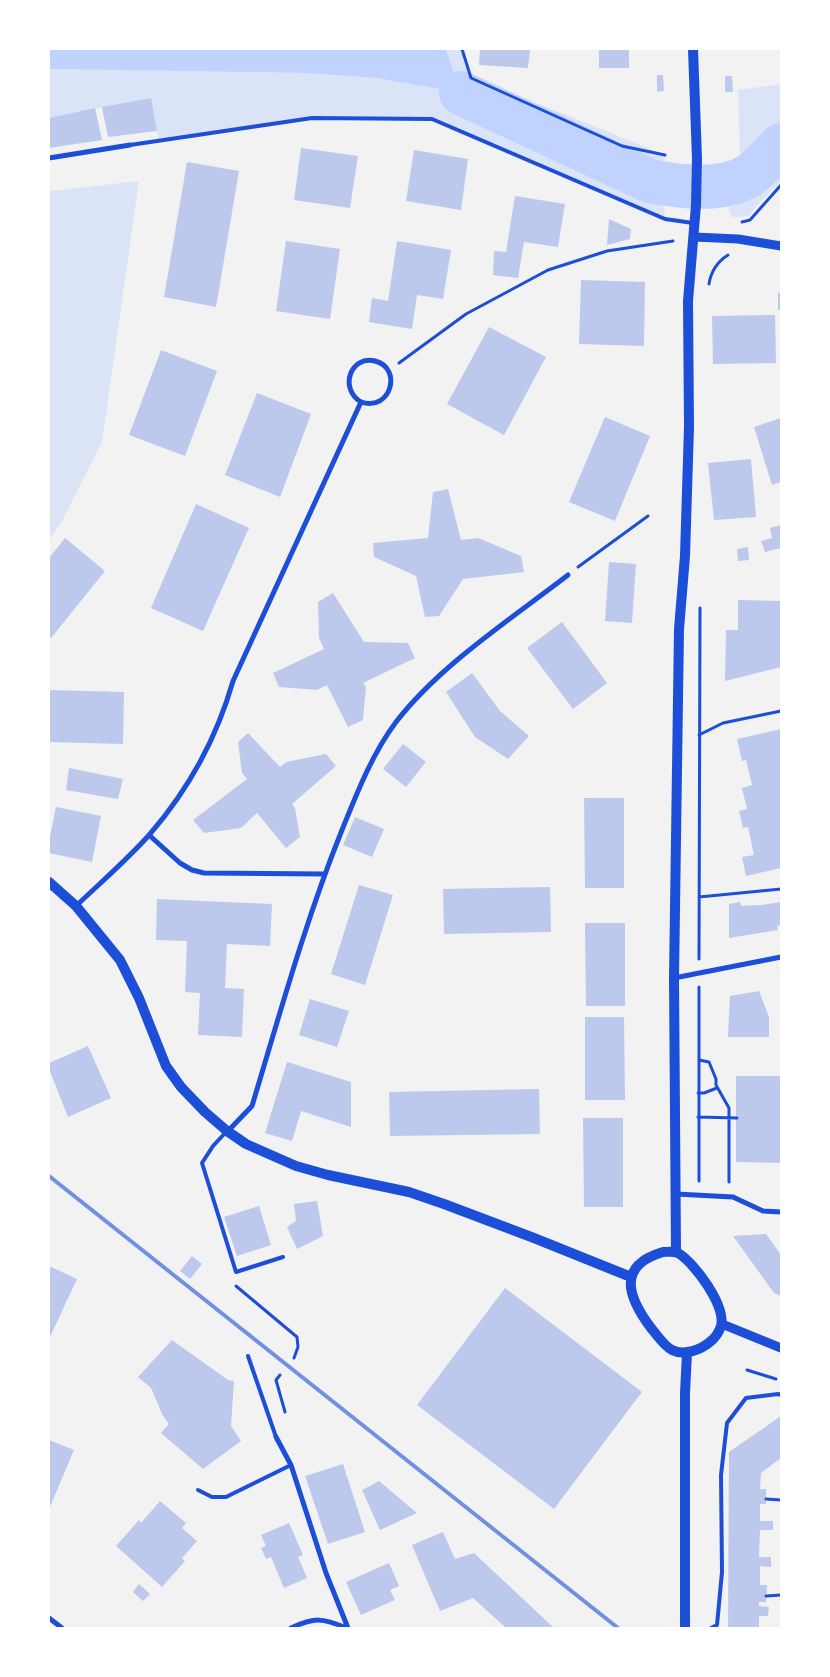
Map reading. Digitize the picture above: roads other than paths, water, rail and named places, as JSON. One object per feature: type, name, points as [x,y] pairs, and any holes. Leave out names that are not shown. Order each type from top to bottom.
[{"type":"main road","points":[[676,1252],[674,978],[679,629],[684,556],[688,436],[688,302],[695,223],[697,163],[693,49]]},
{"type":"main road","points":[[49,882],[76,906],[120,960],[139,998],[151,1033],[166,1066],[181,1087],[227,1132],[246,1144],[296,1166],[328,1175],[409,1192],[534,1238],[631,1277]]},
{"type":"main road","points":[[663,1252],[676,1252],[690,1262],[707,1285],[718,1304],[722,1324],[716,1337],[706,1346],[687,1353],[672,1350],[661,1340],[639,1310],[631,1292],[631,1277],[639,1264],[650,1256],[663,1252]]},
{"type":"main road","points":[[685,1628],[687,1353]]},
{"type":"street","points":[[49,158],[130,145]]},
{"type":"street","points":[[694,237],[738,239],[781,246]]},
{"type":"street","points":[[367,360],[375,361],[388,371],[391,387],[387,395],[381,400],[373,403],[361,402],[352,393],[349,377],[353,369],[359,364],[367,360]]},
{"type":"street","points":[[76,906],[149,835],[180,793],[213,736],[224,711],[233,682],[361,402]]},
{"type":"street","points":[[227,1132],[252,1106],[324,874],[361,782],[396,722],[449,668],[568,575]]},
{"type":"street","points":[[149,835],[180,862],[192,870],[204,873],[324,874]]},
{"type":"street","points":[[674,978],[781,957]]},
{"type":"street","points":[[676,1194],[733,1197],[763,1210],[781,1212]]},
{"type":"street","points":[[722,1324],[781,1348]]},
{"type":"street","points":[[276,1437],[291,1465],[326,1573],[348,1628]]},
{"type":"street","points":[[49,1618],[62,1628]]},
{"type":"street","points":[[291,1628],[306,1621],[325,1619],[348,1628]]},
{"type":"lane","points":[[130,145],[312,118],[432,119],[665,219],[695,223]]},
{"type":"lane","points":[[227,1132],[213,1146],[202,1163],[236,1272],[283,1257]]},
{"type":"lane","points":[[248,1356],[276,1437]]},
{"type":"lane","points":[[711,1628],[717,1625],[722,1572],[721,1475],[727,1422],[746,1398],[781,1395]]},
{"type":"lane","points":[[198,1490],[212,1497],[226,1497],[291,1465]]},
{"type":"water","points":[[49,49],[446,49],[461,93],[377,78],[304,73],[49,69]]},
{"type":"waterway","points":[[461,93],[650,181],[662,183],[701,187],[727,184],[750,175],[781,145]]},
{"type":"railway","points":[[49,1176],[618,1628]]}]
